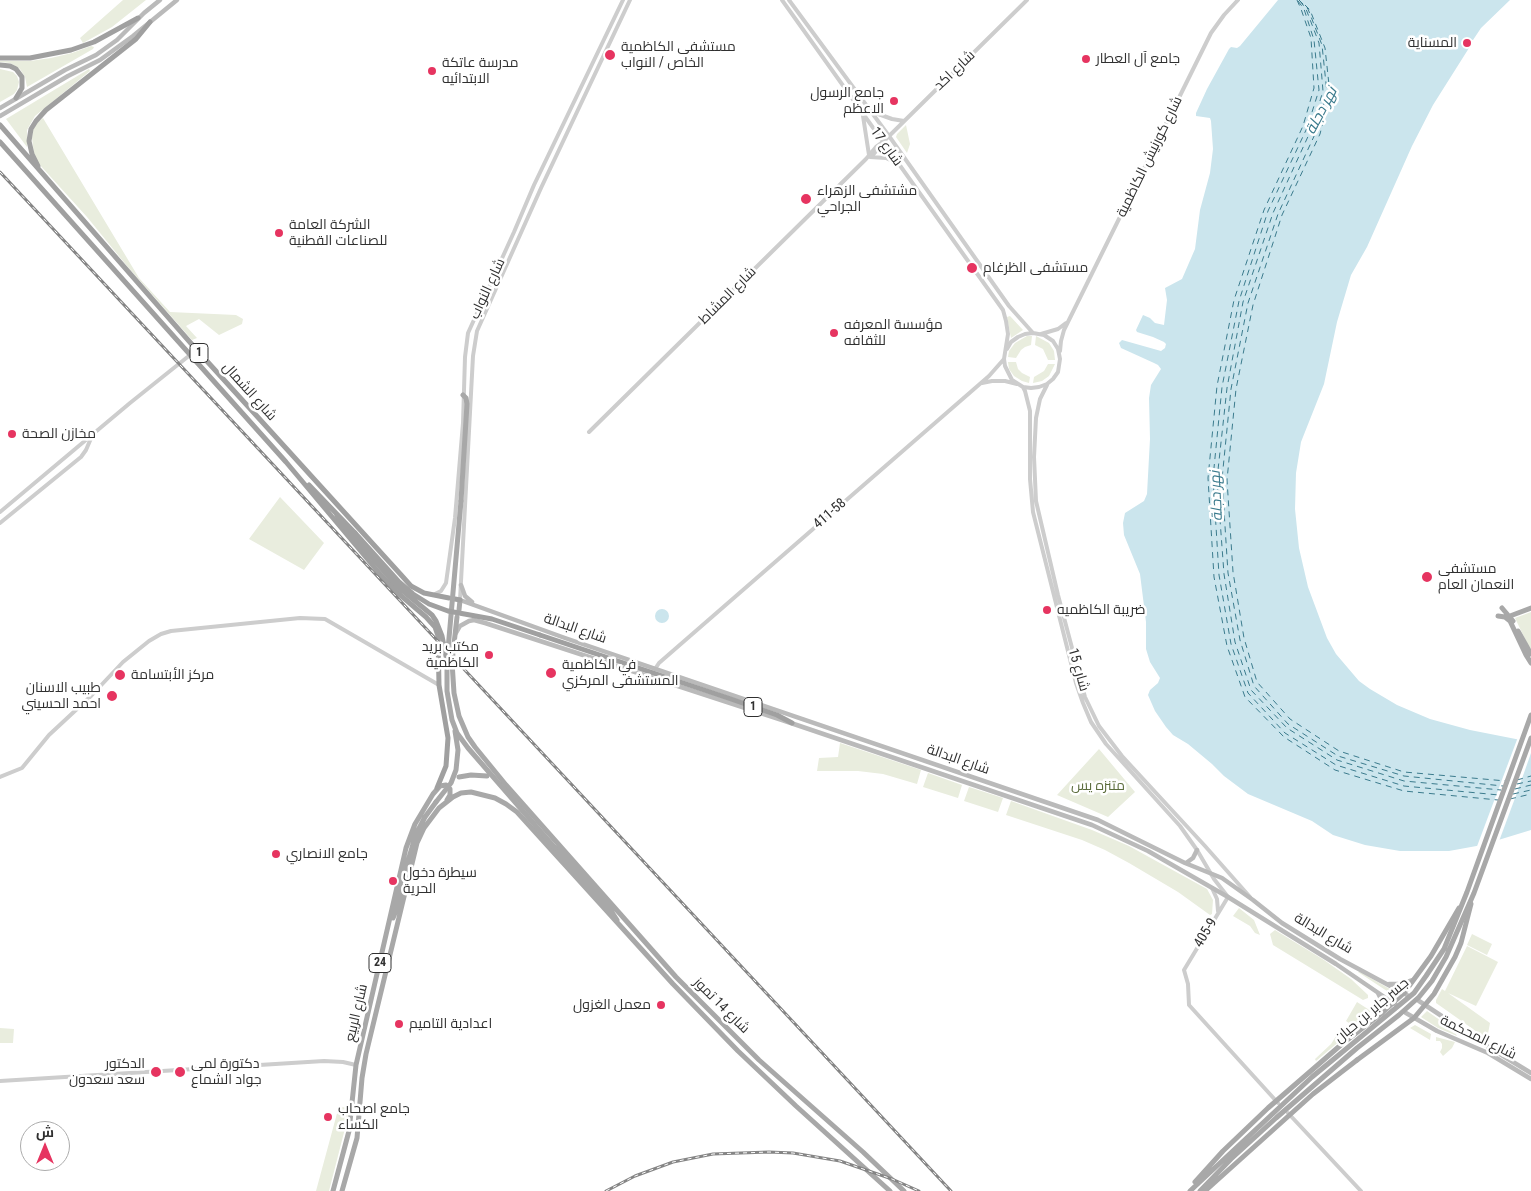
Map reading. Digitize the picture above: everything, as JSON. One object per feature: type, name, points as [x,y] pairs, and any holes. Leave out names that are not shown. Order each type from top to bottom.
[{"type":"highway","points":[[0,58],[30,58],[71,50],[94,42],[139,18]]},
{"type":"highway","points":[[48,181],[30,150],[33,124],[46,110],[136,39],[148,23]]},
{"type":"highway","points":[[0,65],[10,66],[16,69],[22,76],[22,88],[16,98]]},
{"type":"highway","name":"شارع الشمال","points":[[0,124],[199,354],[356,527],[412,586],[424,593],[433,595]]},
{"type":"highway","name":"شارع الشمال","points":[[0,142],[286,462]]},
{"type":"highway","points":[[0,149],[16,160]]},
{"type":"highway","points":[[286,462],[380,574],[435,627],[438,636],[439,686],[448,738],[443,775],[445,786]]},
{"type":"highway","name":"1","points":[[286,462],[399,582],[429,604],[448,611],[477,615],[499,621],[668,677],[777,715],[792,723]]},
{"type":"highway","points":[[336,514],[348,531],[392,581],[432,615],[442,636],[447,661]]},
{"type":"highway","name":"1","points":[[433,595],[453,600]]},
{"type":"main road","points":[[0,108],[64,70],[96,55],[117,40],[160,0]]},
{"type":"main road","points":[[0,116],[68,76],[100,60],[177,0]]},
{"type":"main road","points":[[139,18],[145,19],[148,23]]},
{"type":"main road","points":[[389,925],[397,908],[416,834],[425,817],[447,789],[456,770],[458,750],[448,698],[447,661],[461,501],[467,404],[463,394]]},
{"type":"main road","points":[[461,585],[465,596],[478,605]]},
{"type":"main road","points":[[453,600],[459,610]]},
{"type":"main road","name":"شارع البدالة","points":[[453,600],[478,605],[513,620],[1088,816],[1119,829],[1185,863],[1222,878],[1282,923],[1405,994]]},
{"type":"main road","points":[[1502,608],[1510,616],[1531,654]]},
{"type":"main road","points":[[1510,616],[1531,608]]},
{"type":"main road","points":[[1498,616],[1510,621],[1531,663]]},
{"type":"main road","points":[[457,618],[452,662],[455,699],[463,727],[475,747],[506,785]]},
{"type":"main road","name":"شارع البدالة","points":[[456,635],[457,630],[464,623],[474,620],[479,621],[792,723],[1092,825],[1148,851],[1228,897],[1336,964],[1395,1004]]},
{"type":"main road","name":"جسر جابر بن حيان","points":[[1189,1191],[1312,1077],[1414,993],[1444,949],[1467,892],[1531,715]]},
{"type":"main road","points":[[454,726],[462,740],[487,771],[608,906],[619,925]]},
{"type":"main road","name":"جسر جابر بن حيان","points":[[1200,1191],[1231,1159],[1316,1082],[1419,997],[1432,981],[1446,957],[1474,893],[1531,738]]},
{"type":"main road","points":[[920,767],[922,759]]},
{"type":"main road","points":[[459,777],[471,775],[487,776]]},
{"type":"main road","points":[[499,780],[506,785]]},
{"type":"main road","name":"شارع 14 تموز","points":[[506,785],[667,968],[698,1000],[759,1060],[905,1191]]},
{"type":"main road","points":[[445,786],[450,795],[445,803]]},
{"type":"main road","name":"شارع الربيع","points":[[333,1191],[349,1131],[356,1065],[406,848],[411,834],[445,786]]},
{"type":"main road","name":"شارع 14 تموز","points":[[445,803],[457,795],[471,792],[494,798],[517,812],[673,984],[796,1106],[890,1191]]},
{"type":"main road","name":"شارع الربيع","points":[[342,1191],[357,1138],[366,1054],[414,852],[424,828],[433,814],[445,803]]},
{"type":"main road","points":[[531,828],[536,826],[538,822]]},
{"type":"main road","points":[[1185,863],[1193,858],[1197,850]]},
{"type":"main road","points":[[1189,1191],[1223,1151],[1268,1108],[1342,1044],[1395,1004],[1405,994],[1431,956],[1467,892]]},
{"type":"main road","points":[[1205,1191],[1313,1094],[1414,1018],[1425,1005],[1451,965],[1461,943],[1474,893]]},
{"type":"main road","points":[[1384,983],[1401,984],[1416,978]]},
{"type":"main road","points":[[1376,990],[1383,1003],[1382,1013]]},
{"type":"main road","name":"شارع المحكمة","points":[[1419,1001],[1531,1073]]},
{"type":"main road","name":"شارع المحكمة","points":[[1406,1013],[1437,1031],[1488,1053],[1531,1079]]},
{"type":"street","name":"شارع النواب","points":[[446,583],[455,518],[466,342],[470,326],[475,320],[534,185],[623,0]]},
{"type":"street","name":"شارع النواب","points":[[453,600],[461,585],[474,344],[481,320],[630,0]]},
{"type":"street","name":"شارع 17","points":[[782,0],[1003,310],[1008,334],[1007,349]]},
{"type":"street","name":"شارع 17","points":[[788,0],[889,136],[1004,299],[1033,332]]},
{"type":"street","name":"شارع اكد","points":[[883,142],[1027,0]]},
{"type":"street","name":"شارع كورنيش الكاظمية","points":[[1060,354],[1064,330],[1211,33],[1238,0]]},
{"type":"street","points":[[870,111],[880,116],[904,121]]},
{"type":"street","points":[[862,114],[868,138],[869,157],[886,158],[899,164]]},
{"type":"street","name":"شارع المشاط","points":[[589,432],[883,142]]},
{"type":"street","points":[[1041,334],[1058,329],[1070,320]]},
{"type":"street","points":[[980,384],[992,381],[1005,381],[1021,386],[1039,388],[1054,379],[1060,364],[1060,354],[1053,341],[1041,334],[1033,332],[1018,337],[1011,342],[1007,349],[1004,359],[1008,374],[1021,386]]},
{"type":"street","points":[[466,342],[474,344]]},
{"type":"street","points":[[0,512],[190,356]]},
{"type":"street","name":"411-58","points":[[655,669],[659,663],[980,384],[1004,359]]},
{"type":"street","name":"شارع 15","points":[[1047,384],[1040,399],[1036,418],[1035,494],[1038,514],[1058,595],[1080,682],[1092,712],[1099,726],[1148,789]]},
{"type":"street","name":"شارع 15","points":[[1021,386],[1026,391],[1030,411],[1030,485],[1033,512],[1079,693],[1092,722],[1112,752],[1253,900]]},
{"type":"street","points":[[0,524],[81,457],[92,436]]},
{"type":"street","points":[[433,595],[441,591],[446,583],[450,589]]},
{"type":"street","points":[[456,590],[461,585]]},
{"type":"street","points":[[1058,595],[1065,597]]},
{"type":"street","points":[[0,777],[22,768],[49,735],[91,696],[123,662],[161,634],[171,631],[300,618],[324,619],[439,686]]},
{"type":"street","points":[[1060,643],[1066,646]]},
{"type":"street","name":"شارع 15","points":[[1178,820],[1210,873],[1228,897]]},
{"type":"street","points":[[1212,888],[1217,898],[1218,914]]},
{"type":"street","name":"405-9","points":[[1228,897],[1184,970],[1188,984],[1189,1005],[1278,1103]]},
{"type":"street","points":[[0,1081],[324,1062],[343,1062],[356,1065]]},
{"type":"street","points":[[1288,1113],[1361,1191]]},
{"type":"green space","points":[[123,0],[146,0],[112,27],[83,43],[80,38]]},
{"type":"green space","points":[[91,46],[94,47],[93,49],[27,87],[25,77],[20,69],[10,63],[0,62],[51,58]]},
{"type":"green space","points":[[0,69],[13,72],[19,82],[14,94],[0,102]]},
{"type":"green space","points":[[89,69],[90,71],[35,116],[27,130],[27,147],[6,119]]},
{"type":"green space","points":[[43,118],[139,278],[170,312],[236,315],[243,319],[242,324],[219,335],[199,319],[186,326],[197,338],[192,340],[39,164],[34,154],[32,138],[33,130]]},
{"type":"green space","points":[[906,125],[910,144],[907,153],[896,137]]},
{"type":"green space","points":[[1010,316],[1023,330],[1011,338],[1007,317]]},
{"type":"green space","points":[[1027,336],[1032,336],[1031,345],[1021,350],[1016,358],[1008,357],[1009,351],[1015,343]]},
{"type":"green space","points":[[1036,336],[1049,343],[1054,351],[1055,360],[1048,360],[1043,349],[1035,345]]},
{"type":"green space","points":[[1008,362],[1016,362],[1018,369],[1030,377],[1029,383],[1014,376],[1009,369]]},
{"type":"green space","points":[[1048,364],[1055,364],[1049,376],[1042,381],[1033,383],[1034,377],[1044,371]]},
{"type":"green space","points":[[280,497],[324,543],[304,570],[249,539]]},
{"type":"green space","points":[[1531,612],[1531,649],[1515,618]]},
{"type":"green space","points":[[840,743],[921,770],[917,784],[883,774],[858,771],[817,771],[819,758],[838,757]]},
{"type":"green space","name":"متنزه يس","points":[[1099,749],[1135,792],[1108,817],[1057,795]]},
{"type":"green space","points":[[928,773],[962,785],[958,798],[923,787]]},
{"type":"green space","points":[[969,787],[1003,798],[998,812],[964,801]]},
{"type":"green space","points":[[1011,801],[1092,830],[1129,846],[1207,889],[1213,900],[1212,914],[1210,915],[1178,892],[1105,850],[1082,840],[1006,815]]},
{"type":"green space","points":[[1239,908],[1254,920],[1260,935],[1255,933],[1250,926],[1233,916]]},
{"type":"green space","points":[[1275,930],[1351,979],[1368,995],[1368,998],[1363,1000],[1273,945],[1270,934]]},
{"type":"green space","points":[[1472,934],[1492,944],[1487,955],[1467,945]]},
{"type":"green space","points":[[1467,946],[1498,962],[1476,1006],[1448,993],[1490,1023],[1487,1039],[1436,1003],[1442,989],[1445,991]]},
{"type":"green space","points":[[1358,972],[1360,972],[1397,993],[1393,995]]},
{"type":"green space","points":[[1357,1002],[1371,1011],[1353,1026],[1346,1021]]},
{"type":"green space","points":[[1427,1011],[1454,1030],[1457,1036],[1438,1028],[1421,1017]]},
{"type":"green space","points":[[1415,1025],[1431,1034],[1430,1040],[1410,1028]]},
{"type":"green space","points":[[1342,1027],[1347,1030],[1347,1035],[1316,1061],[1315,1059],[1331,1044]]},
{"type":"green space","points":[[0,1028],[14,1029],[13,1043],[0,1043]]},
{"type":"green space","points":[[1436,1037],[1455,1042],[1452,1048],[1443,1056],[1440,1052],[1442,1044],[1440,1041],[1436,1041]]},
{"type":"green space","points":[[339,1106],[350,1109],[329,1191],[316,1191]]},
{"type":"water","name":"نهر دجلة","points":[[1278,0],[1510,0],[1481,28],[1473,40],[1465,41],[1465,45],[1469,48],[1433,105],[1412,146],[1367,247],[1351,275],[1337,322],[1324,384],[1301,442],[1296,473],[1295,509],[1299,548],[1308,587],[1327,638],[1336,654],[1359,681],[1397,705],[1430,719],[1470,730],[1531,742],[1531,830],[1482,845],[1449,851],[1400,851],[1365,845],[1333,835],[1312,821],[1248,794],[1224,776],[1188,744],[1173,735],[1155,711],[1148,695],[1160,678],[1150,662],[1146,649],[1146,622],[1140,574],[1124,535],[1123,523],[1125,513],[1144,501],[1147,494],[1150,439],[1149,398],[1151,385],[1161,369],[1158,365],[1121,348],[1119,343],[1122,340],[1161,351],[1165,348],[1166,344],[1164,342],[1136,330],[1143,315],[1155,323],[1164,325],[1167,300],[1165,288],[1182,279],[1195,249],[1200,210],[1210,173],[1213,149],[1210,118],[1196,116],[1196,113],[1229,49],[1240,46]]},
{"type":"water","points":[[659,609],[665,609],[669,616],[665,623],[659,623],[655,619],[655,613]]},
{"type":"pier","points":[[1518,737],[1531,739],[1531,753],[1498,844],[1476,849]]},
{"type":"ferry route","points":[[1297,0],[1311,38],[1314,88],[1303,126],[1264,210],[1234,300],[1217,386],[1208,478],[1214,577],[1227,646],[1245,697],[1284,737],[1335,770],[1404,791],[1498,800]]},
{"type":"ferry route","points":[[1299,0],[1308,9],[1322,45],[1327,93],[1316,132],[1278,214],[1248,303],[1231,389],[1222,479],[1228,573],[1240,640],[1254,686],[1288,724],[1338,756],[1404,776],[1503,786]]},
{"type":"ferry route","points":[[1298,1],[1304,9],[1314,40],[1319,90],[1307,128],[1268,211],[1239,301],[1222,387],[1213,478],[1219,575],[1231,644],[1248,693],[1285,733],[1336,765],[1404,786],[1499,795]]},
{"type":"ferry route","points":[[1300,1],[1306,9],[1319,43],[1323,91],[1311,130],[1273,213],[1243,302],[1227,388],[1217,479],[1224,574],[1235,642],[1251,690],[1287,728],[1337,760],[1404,781],[1501,790]]},
{"type":"ferry route","points":[[1305,5],[1310,10],[1325,48],[1330,94],[1320,134],[1282,215],[1253,305],[1236,389],[1227,480],[1233,572],[1244,638],[1257,682],[1290,719],[1339,751],[1404,772],[1506,781]]},
{"type":"ferry route","points":[[1517,780],[1531,776]]},
{"type":"ferry route","points":[[1517,784],[1531,781]]},
{"type":"ferry route","points":[[1515,789],[1531,785]]},
{"type":"ferry route","points":[[1513,794],[1531,790]]},
{"type":"ferry route","points":[[1510,799],[1531,794]]},
{"type":"railway","points":[[0,172],[951,1191]]},
{"type":"railway","points":[[606,1191],[635,1176],[673,1162],[713,1154],[769,1152],[793,1153],[840,1161],[892,1179],[919,1191]]},
{"type":"place","name":"المسناية","points":[[1467,43]]},
{"type":"place","name":"مستشفى الكاظمية الخاص / النواب","points":[[610,55]]},
{"type":"place","name":"جامع آل العطار","points":[[1086,59]]},
{"type":"place","name":"مدرسة عاتكة الابتدائيه","points":[[432,71]]},
{"type":"place","name":"جامع الرسول الاعظم","points":[[894,101]]},
{"type":"place","name":"مشتشفى الزهراء الجراحي","points":[[806,199]]},
{"type":"place","name":"الشركة العامة للصناعات القطنية","points":[[279,233]]},
{"type":"place","name":"مستشفى الظرغام","points":[[972,268]]},
{"type":"place","name":"مؤسسة المعرفه للثقافه","points":[[834,333]]},
{"type":"place","name":"مخازن الصحة","points":[[12,434]]},
{"type":"place","name":"مستشفى النعمان العام","points":[[1427,577]]},
{"type":"place","name":"ضريبة الكاظميه","points":[[1047,610]]},
{"type":"place","name":"مكتب بريد الكاظمية","points":[[489,655]]},
{"type":"place","name":"في الكاظمية المستشفى المركزي","points":[[551,673]]},
{"type":"place","name":"مركز الأبتسامة","points":[[120,675]]},
{"type":"place","name":"طبيب الاسنان احمد الحسيني","points":[[112,696]]},
{"type":"place","name":"جامع الانصاري","points":[[276,854]]},
{"type":"place","name":"سيطرة دخول الحرية","points":[[393,881]]},
{"type":"place","name":"معمل الغزول","points":[[661,1005]]},
{"type":"place","name":"اعدادية التاميم","points":[[399,1024]]},
{"type":"place","name":"الدكتور سعد سعدون","points":[[156,1072]]},
{"type":"place","name":"دكتورة لمى جواد الشماع","points":[[180,1072]]},
{"type":"place","name":"جامع اصحاب الکساء","points":[[328,1117]]}]
